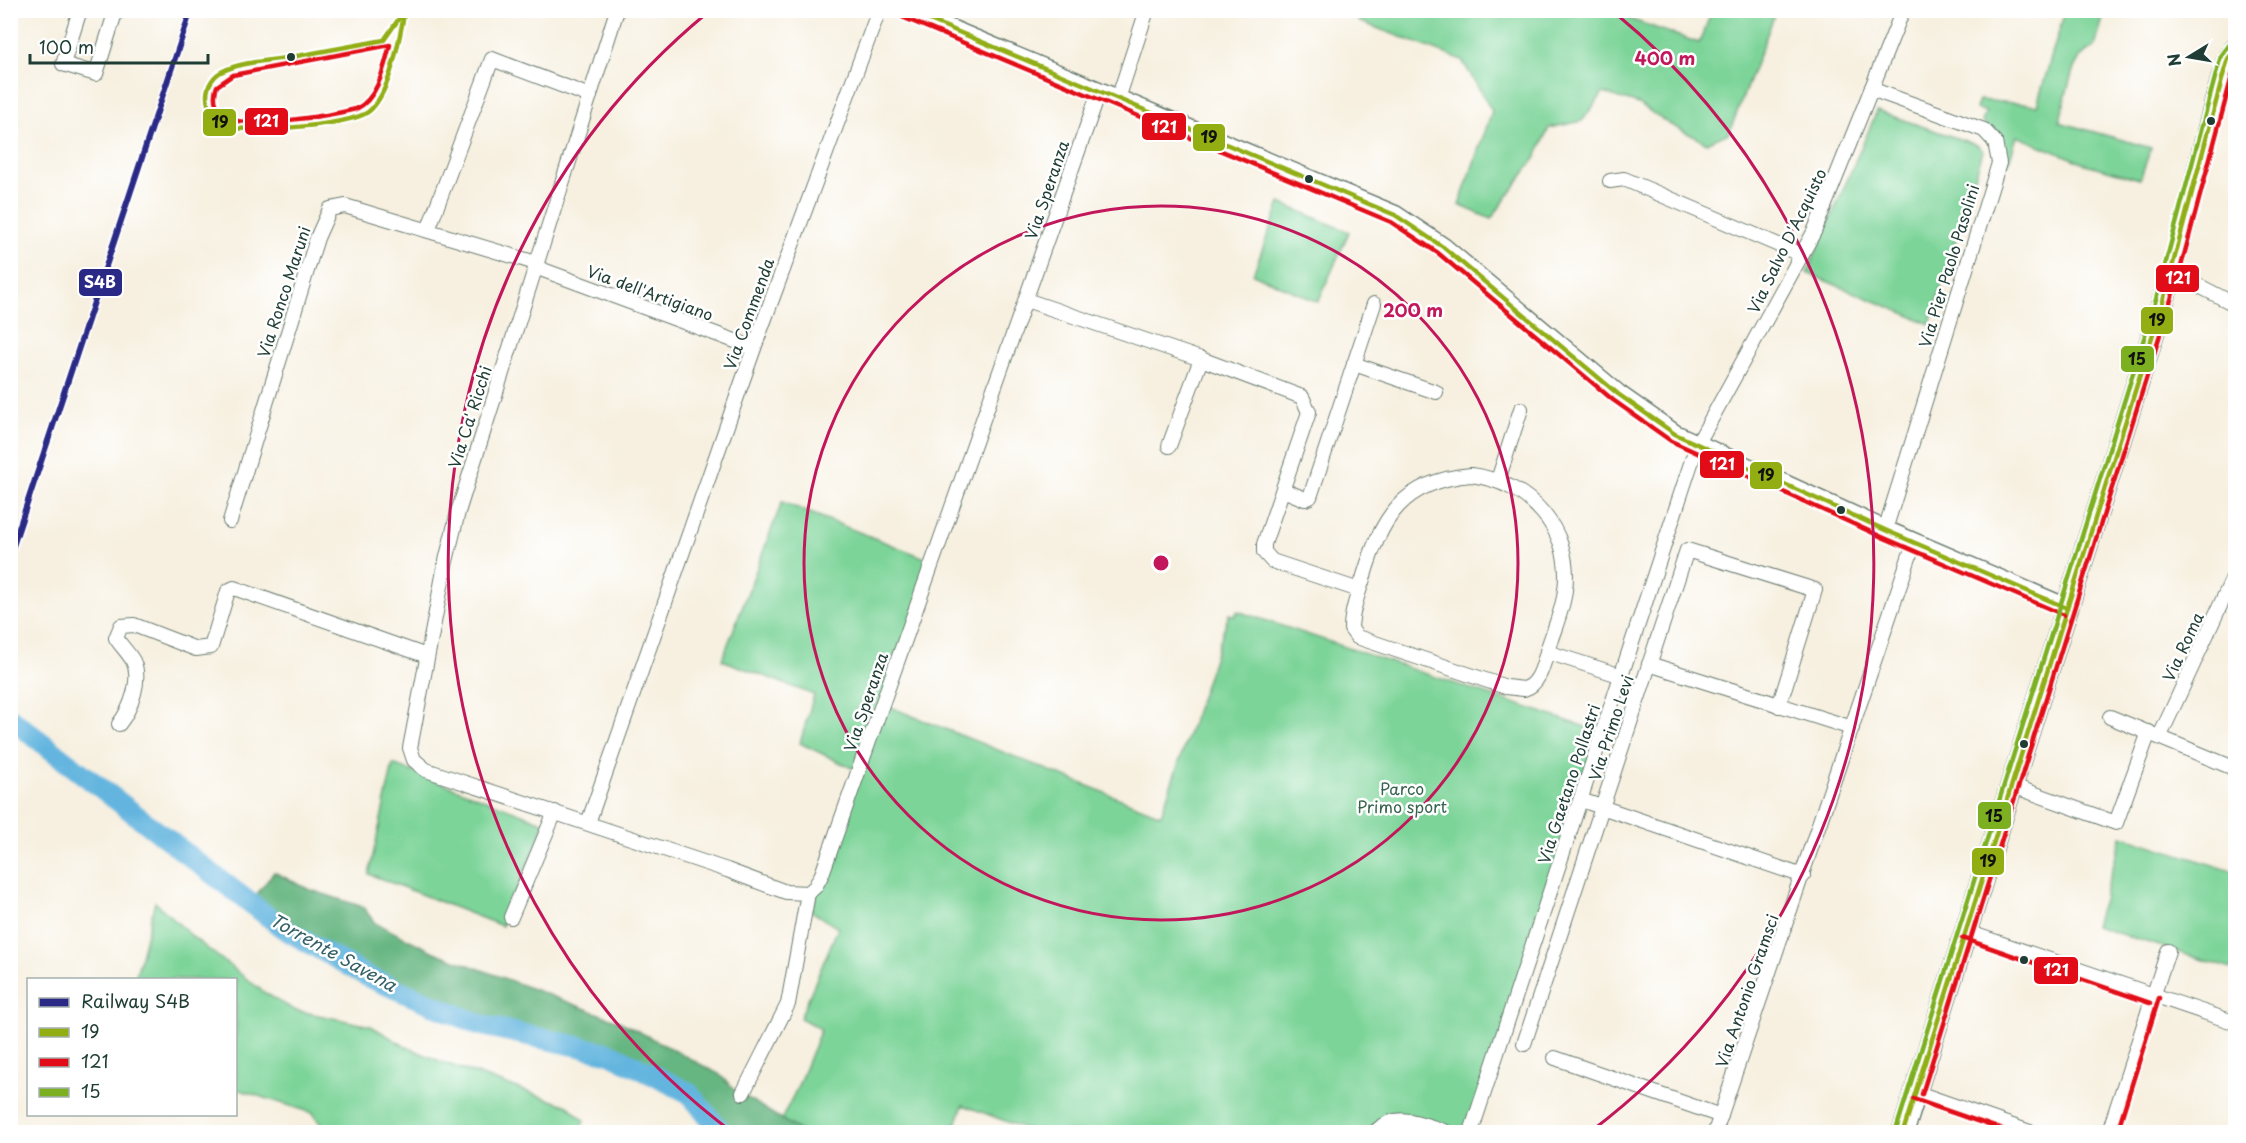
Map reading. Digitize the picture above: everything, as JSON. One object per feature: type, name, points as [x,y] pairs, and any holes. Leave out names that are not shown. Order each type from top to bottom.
[{"type":"main road","points":[[1903,1132],[2172,272],[2196,188],[2199,160],[2228,59],[2235,48]]},
{"type":"main road","points":[[2196,188],[2211,164],[2235,82]]},
{"type":"street","points":[[80,10],[63,64],[96,74],[116,10]]},
{"type":"street","name":"Via Ca' Ricchi","points":[[555,813],[426,770],[412,756],[410,738],[458,512],[617,10]]},
{"type":"street","name":"Via Commenda","points":[[588,823],[754,348],[879,10]]},
{"type":"street","points":[[905,10],[1408,222],[1455,257],[1634,406],[1697,445],[1914,543],[2067,608]]},
{"type":"street","points":[[1118,99],[1147,10]]},
{"type":"street","name":"Via Salvo D'Acquisto","points":[[1697,445],[1802,255],[1844,162],[1903,10]]},
{"type":"street","points":[[428,230],[492,59],[590,96]]},
{"type":"street","name":"Via Pier Paolo Pasolini","points":[[1871,89],[1979,127],[1995,142],[1999,163],[1885,530]]},
{"type":"street","name":"Via Speranza","points":[[808,893],[815,887],[826,863],[1099,92]]},
{"type":"street","points":[[1610,181],[1624,179],[1802,255]]},
{"type":"street","name":"Via Ronco Maruni","points":[[230,521],[317,238],[330,209],[345,206],[535,265]]},
{"type":"street","name":"Via dell'Artigiano","points":[[535,265],[754,348]]},
{"type":"street","points":[[2172,272],[2235,305]]},
{"type":"street","points":[[1026,300],[1293,392],[1307,404],[1309,412],[1264,544],[1267,557],[1359,590]]},
{"type":"street","points":[[1283,490],[1305,499],[1310,497],[1374,304]]},
{"type":"street","points":[[1170,446],[1201,359]]},
{"type":"street","points":[[1354,364],[1436,392]]},
{"type":"street","points":[[1498,480],[1521,409]]},
{"type":"street","name":"Via Gaetano Pollastri","points":[[1471,1132],[1697,445]]},
{"type":"street","points":[[1471,475],[1498,480],[1538,506],[1553,525],[1564,554],[1565,591],[1547,652],[1533,685],[1519,690],[1357,637],[1351,628],[1359,590],[1378,533],[1405,498],[1422,488],[1448,478],[1471,475]]},
{"type":"street","name":"Via Antonio Gramsci","points":[[1715,1132],[1914,543]]},
{"type":"street","name":"Via Primo Levi","points":[[1524,1044],[1687,550],[1815,590],[1779,706]]},
{"type":"street","name":"Via Roma","points":[[2013,786],[2116,824],[2154,734],[2235,571]]},
{"type":"street","points":[[119,723],[128,708],[136,682],[136,670],[116,638],[121,626],[134,625],[187,646],[205,650],[211,647],[228,591],[234,588],[427,656]]},
{"type":"street","points":[[1547,652],[1622,676]]},
{"type":"street","points":[[1649,664],[1852,728]]},
{"type":"street","points":[[2110,717],[2235,769]]},
{"type":"street","points":[[1581,800],[1803,876]]},
{"type":"street","points":[[511,917],[555,813],[786,892],[808,893],[788,1004],[743,1093]]},
{"type":"street","points":[[1964,931],[2235,1023]]},
{"type":"street","points":[[2109,1132],[2168,951]]},
{"type":"street","points":[[1556,1058],[1721,1116]]},
{"type":"street","points":[[1915,1092],[2030,1132]]},
{"type":"street","points":[[1375,1132],[1386,1123],[1401,1119],[1446,1132]]},
{"type":"green space","points":[[1361,11],[1607,11],[1699,43],[1712,11],[1776,11],[1729,133],[1707,143],[1669,124],[1639,104],[1603,93],[1582,121],[1549,128],[1536,157],[1491,219],[1459,205],[1492,111],[1462,60],[1358,21]]},
{"type":"green space","points":[[2065,11],[2105,11],[2095,47],[2079,59],[2074,68],[2059,122],[2151,148],[2140,179],[2085,164],[2017,136],[2008,165],[2000,140],[1982,122],[1986,112],[1976,109],[1979,100],[2037,105]]},
{"type":"green space","points":[[1877,111],[1977,145],[1983,151],[1930,324],[1807,273]]},
{"type":"green space","points":[[1280,203],[1349,232],[1318,302],[1253,274]]},
{"type":"green space","name":"Parco Primo sport","points":[[782,502],[933,561],[885,705],[1161,815],[1229,614],[1235,616],[1237,611],[1604,733],[1470,1132],[1034,1132],[963,1105],[953,1132],[775,1132],[797,1088],[821,1029],[800,1018],[838,928],[811,911],[860,772],[800,743],[814,695],[722,660]]},
{"type":"green space","points":[[393,764],[545,823],[502,926],[369,874]]},
{"type":"green space","points":[[2122,836],[2235,872],[2235,970],[2095,926]]},
{"type":"green space","points":[[274,872],[308,889],[363,907],[375,923],[434,952],[621,1022],[719,1074],[736,1091],[802,1132],[721,1132],[689,1093],[609,1053],[480,1025],[368,977],[284,929],[250,903]]},
{"type":"green space","points":[[155,902],[194,938],[265,993],[294,1010],[371,1026],[403,1045],[439,1061],[568,1106],[584,1120],[580,1132],[326,1132],[313,1113],[237,1089],[237,978],[135,978]]},
{"type":"waterway","name":"Torrente Savena","points":[[10,718],[284,929],[368,977],[480,1025],[609,1053],[689,1093],[721,1132]]},
{"type":"rail line","name":"S4B","points":[[10,555],[191,10]]},
{"type":"transit line","name":"19","points":[[405,10],[397,50],[388,79],[376,104],[368,112],[342,121],[300,127],[241,129],[220,123],[211,111],[207,101],[208,88],[214,78],[223,71],[246,64],[384,40],[405,10]]},
{"type":"transit line","name":"19","points":[[906,10],[1395,215],[1443,247],[1618,394],[1675,434],[1885,530],[2067,608]]},
{"type":"transit line","name":"121","points":[[902,17],[1391,222],[1438,253],[1613,400],[1671,441],[1882,537],[2064,615]]},
{"type":"transit line","name":"15","points":[[1896,1130],[2155,303],[2221,56],[2230,44]]},
{"type":"transit line","name":"121","points":[[390,45],[375,90],[370,98],[356,109],[271,122],[253,122],[228,118],[216,104],[217,86],[233,75],[390,45]]},
{"type":"transit line","name":"19","points":[[1903,1132],[2162,305],[2224,72],[2228,59],[2236,49]]},
{"type":"transit line","name":"121","points":[[1922,1094],[2179,274],[2236,61]]},
{"type":"transit line","name":"121","points":[[1962,938],[2150,1003]]},
{"type":"transit line","name":"121","points":[[2117,1132],[2159,998]]},
{"type":"transit line","name":"121","points":[[1913,1099],[2009,1132]]}]
